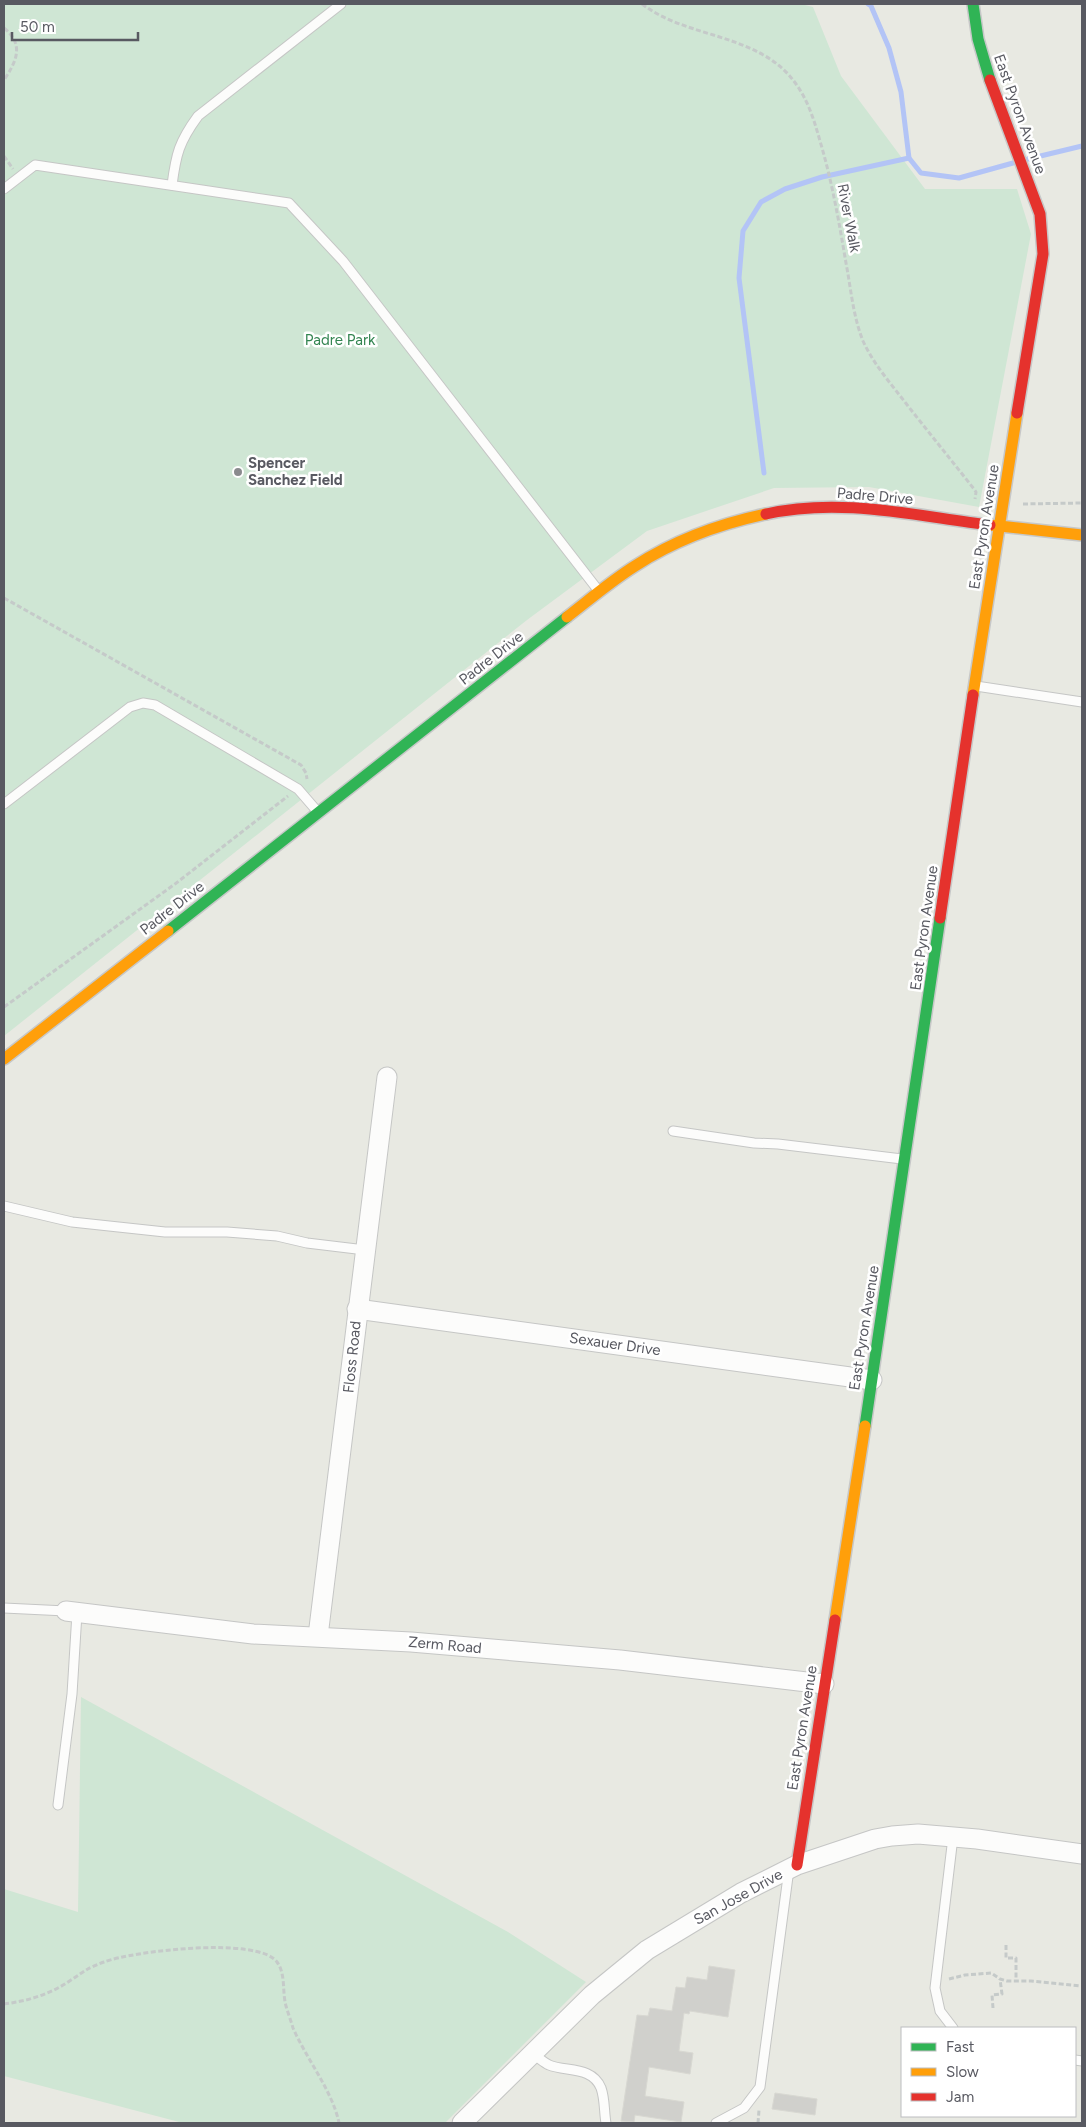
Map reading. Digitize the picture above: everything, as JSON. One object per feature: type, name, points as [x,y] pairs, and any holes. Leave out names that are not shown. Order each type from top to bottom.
[{"type":"street","name":"East Pyron Avenue","points":[[793,1867],[872,1380],[998,527],[1043,254],[1040,214],[987,73],[978,39],[973,4]]},
{"type":"street","name":"Padre Drive","points":[[4,1058],[600,592],[638,564],[696,533],[724,524],[784,511],[817,507],[854,506],[998,527],[1082,534]]},
{"type":"street","name":"Floss Road","points":[[318,1636],[387,1077]]},
{"type":"street","name":"Sexauer Drive","points":[[357,1308],[872,1380]]},
{"type":"street","name":"Zerm Road","points":[[72,1612],[253,1634],[411,1642],[620,1660],[824,1684]]},
{"type":"street","name":"San Jose Drive","points":[[462,2123],[592,1995],[647,1950],[741,1893],[793,1867],[840,1849],[892,1836],[918,1834],[953,1836],[1082,1854]]},
{"type":"lane","points":[[172,186],[176,154],[187,131],[198,116],[341,4]]},
{"type":"lane","points":[[4,189],[35,165],[289,202],[343,261],[600,592]]},
{"type":"lane","points":[[975,686],[1082,702]]},
{"type":"lane","points":[[4,804],[130,707],[142,703],[155,704],[298,789],[318,812]]},
{"type":"lane","points":[[674,1131],[905,1159]]},
{"type":"lane","points":[[4,1206],[81,1223],[164,1232],[227,1232],[277,1236],[307,1243],[365,1250]]},
{"type":"lane","points":[[4,1608],[72,1612],[72,1694],[58,1805]]},
{"type":"lane","points":[[952,2027],[943,2016],[937,1999],[936,1980],[953,1836]]},
{"type":"lane","points":[[716,2123],[744,2108],[760,2087],[793,1867]]},
{"type":"lane","points":[[532,2054],[549,2065],[589,2074],[596,2080],[601,2088],[606,2123]]},
{"type":"path","name":"River Walk","points":[[642,4],[668,19],[750,49],[768,58],[786,73],[801,91],[811,110],[833,187],[855,315],[870,355],[974,489],[976,492],[975,499]]},
{"type":"path","points":[[4,28],[12,37],[16,53],[15,63],[4,80]]},
{"type":"path","points":[[1015,504],[1082,504]]},
{"type":"path","points":[[4,598],[301,766],[306,773],[307,782],[175,884],[4,1007]]},
{"type":"path","points":[[1006,1945],[1006,1958],[1016,1958],[1016,1980]]},
{"type":"path","points":[[4,2004],[23,2002],[45,1994],[71,1981],[86,1968],[137,1954],[178,1949],[235,1948],[264,1953],[276,1960],[281,1968],[286,2006],[293,2027],[333,2104],[339,2123]]},
{"type":"path","points":[[936,1980],[991,1973],[1000,1979],[1082,1986]]},
{"type":"path","points":[[993,2008],[992,1995],[1002,1994],[1000,1979]]},
{"type":"green space","name":"Padre Park","points":[[4,4],[801,4],[813,7],[841,76],[925,189],[1017,189],[1031,234],[979,507],[869,487],[774,488],[647,531],[527,620],[4,1036]]},
{"type":"green space","points":[[81,1697],[508,1932],[586,1982],[445,2123],[183,2123],[4,2076],[4,1889],[78,1912]]},
{"type":"building","points":[[709,1966],[735,1970],[728,2017],[690,2011],[689,2014],[684,2013],[679,2051],[693,2053],[690,2074],[649,2067],[645,2096],[684,2102],[681,2122],[635,2115],[634,2122],[621,2121],[637,2015],[648,2016],[650,2008],[672,2011],[676,1987],[685,1988],[687,1977],[707,1980]]},
{"type":"building","points":[[775,2093],[817,2099],[815,2115],[772,2109]]},
{"type":"waterway","points":[[868,4],[871,6],[889,48],[901,92],[909,158],[921,173],[959,178],[1013,163]]},
{"type":"waterway","points":[[1028,159],[1082,146]]},
{"type":"waterway","points":[[764,473],[739,278],[743,231],[761,202],[785,189],[822,177],[909,158]]},
{"type":"traffic: fast","points":[[973,4],[978,39],[990,80]]},
{"type":"traffic: fast","points":[[168,931],[567,617]]},
{"type":"traffic: fast","points":[[865,1426],[940,918]]},
{"type":"traffic: slow","points":[[973,695],[1017,413]]},
{"type":"traffic: slow","points":[[567,617],[626,572],[666,548],[714,528],[766,514]]},
{"type":"traffic: slow","points":[[990,525],[1082,535]]},
{"type":"traffic: slow","points":[[4,1059],[168,931]]},
{"type":"traffic: slow","points":[[835,1620],[865,1426]]},
{"type":"traffic: jam","points":[[990,80],[1040,214],[1043,254],[1017,413]]},
{"type":"traffic: jam","points":[[766,514],[794,509],[850,508],[906,513],[990,525]]},
{"type":"traffic: jam","points":[[940,918],[973,695]]},
{"type":"traffic: jam","points":[[797,1865],[835,1620]]},
{"type":"place","name":"Spencer Sanchez Field","points":[[238,472]]}]
